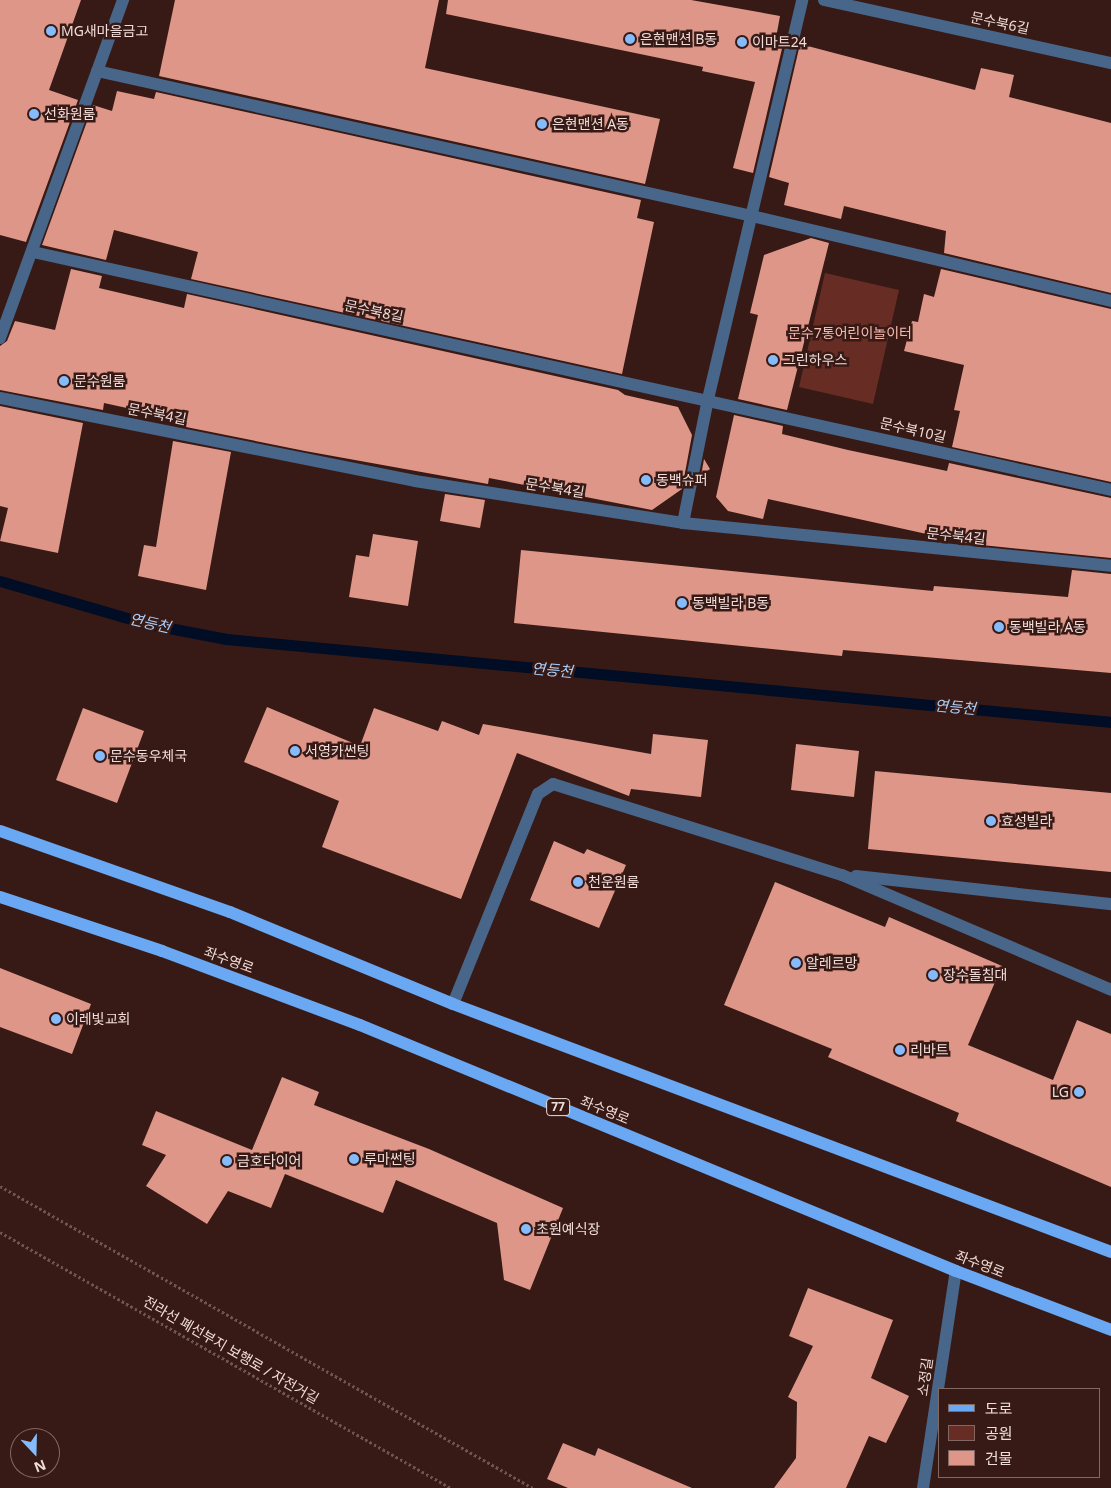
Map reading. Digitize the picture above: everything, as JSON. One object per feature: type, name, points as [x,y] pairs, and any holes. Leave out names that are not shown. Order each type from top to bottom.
[{"type":"main road","points":[[0,831],[230,912],[453,1004],[1111,1252]]},
{"type":"main road","name":"좌수영로","points":[[0,897],[162,952],[360,1025],[956,1271],[1111,1330]]},
{"type":"street","points":[[0,338],[33,252],[123,0]]},
{"type":"street","points":[[683,523],[708,399],[802,0]]},
{"type":"street","name":"문수북6길","points":[[824,0],[1111,63]]},
{"type":"street","points":[[97,71],[752,216],[1111,301]]},
{"type":"street","name":"문수북8길","points":[[33,252],[708,399]]},
{"type":"street","name":"문수북4길","points":[[0,398],[416,481],[683,523],[1111,566]]},
{"type":"street","name":"문수북10길","points":[[708,399],[1111,490]]},
{"type":"street","points":[[453,1004],[538,794],[547,786],[559,784],[842,874],[1111,990]]},
{"type":"street","points":[[842,874],[1111,904]]},
{"type":"street","name":"소정길","points":[[939,1388],[956,1271]]},
{"type":"street","name":"소정길","points":[[924,1488],[938,1393]]},
{"type":"path","points":[[0,1186],[533,1488]]},
{"type":"path","name":"전라선 폐선부지 보행로 / 자전거길","points":[[0,1232],[451,1488]]},
{"type":"green space","name":"문수7통어린이놀이터","points":[[825,273],[899,290],[873,404],[799,387]]},
{"type":"building","points":[[0,0],[81,0],[49,90],[78,100],[26,242],[0,235]]},
{"type":"building","points":[[175,0],[439,0],[425,68],[660,119],[645,184],[159,76]]},
{"type":"building","points":[[448,0],[691,0],[780,16],[776,38],[784,40],[753,173],[733,168],[755,82],[702,71],[703,67],[446,14]]},
{"type":"building","points":[[800,44],[975,90],[981,68],[1014,75],[1009,97],[1111,123],[1111,293],[944,253],[946,231],[844,206],[841,219],[784,205],[789,183],[769,177]]},
{"type":"building","points":[[117,91],[154,99],[156,92],[641,200],[637,218],[654,222],[622,374],[191,279],[198,252],[114,230],[106,260],[42,245],[93,105],[112,111]]},
{"type":"building","points":[[811,238],[829,243],[787,410],[738,399],[758,315],[750,313],[764,255]]},
{"type":"building","points":[[71,269],[102,276],[99,288],[184,308],[187,294],[618,390],[625,395],[678,407],[692,435],[682,489],[652,510],[489,478],[488,484],[305,451],[176,425],[177,419],[104,403],[103,410],[0,390],[0,346],[7,341],[15,321],[55,330]]},
{"type":"building","points":[[941,269],[1111,309],[1111,482],[952,447],[960,411],[954,410],[964,365],[904,351],[912,321],[918,322],[924,294],[934,297]]},
{"type":"building","points":[[0,406],[83,423],[58,553],[0,541],[8,508],[0,506]]},
{"type":"building","points":[[734,415],[783,426],[782,434],[848,450],[947,471],[949,463],[1111,498],[1111,558],[972,544],[768,499],[763,519],[728,511],[716,497]]},
{"type":"building","points":[[173,441],[231,452],[206,590],[138,576],[144,545],[156,547]]},
{"type":"building","points":[[704,459],[710,469],[701,476]]},
{"type":"building","points":[[445,494],[485,500],[480,528],[440,521]]},
{"type":"building","points":[[373,534],[418,541],[408,606],[349,597],[356,555],[369,557]]},
{"type":"building","points":[[521,550],[933,591],[934,586],[1068,597],[1072,570],[1111,574],[1111,673],[843,650],[842,656],[514,623]]},
{"type":"building","points":[[267,707],[360,746],[374,708],[438,731],[442,721],[479,735],[483,724],[651,754],[653,734],[708,740],[701,797],[631,789],[629,796],[517,753],[461,899],[322,847],[339,801],[244,762]]},
{"type":"building","name":"문수동우체국","points":[[83,708],[144,731],[117,803],[56,780]]},
{"type":"building","points":[[796,744],[859,751],[854,797],[791,790]]},
{"type":"building","name":"효성빌라","points":[[875,771],[1111,793],[1111,872],[868,849]]},
{"type":"building","name":"천운원룸","points":[[554,841],[584,854],[587,849],[626,865],[599,928],[530,900]]},
{"type":"building","points":[[775,882],[885,927],[889,917],[1002,966],[968,1045],[1053,1080],[1077,1020],[1111,1034],[1111,1187],[956,1121],[959,1113],[828,1057],[832,1049],[724,1005]]},
{"type":"building","points":[[0,968],[91,1004],[72,1054],[0,1027]]},
{"type":"building","points":[[282,1077],[319,1092],[314,1105],[429,1149],[563,1208],[530,1290],[504,1280],[497,1223],[396,1180],[383,1213],[285,1174],[271,1208],[228,1191],[207,1224],[146,1186],[166,1155],[142,1145],[156,1111],[252,1150]]},
{"type":"building","points":[[808,1288],[893,1320],[871,1378],[909,1396],[886,1443],[869,1436],[846,1488],[774,1488],[796,1458],[797,1402],[788,1397],[813,1346],[789,1336]]},
{"type":"building","points":[[563,1443],[595,1456],[598,1448],[692,1488],[568,1488],[547,1479]]},
{"type":"waterway","name":"연등천","points":[[0,581],[148,624],[227,639],[1111,722]]},
{"type":"place","name":"MG새마을금고","points":[[51,31]]},
{"type":"place","name":"은현맨션 B동","points":[[630,39]]},
{"type":"place","name":"이마트24","points":[[742,42]]},
{"type":"place","name":"선화원룸","points":[[34,114]]},
{"type":"place","name":"은현맨션 A동","points":[[542,124]]},
{"type":"place","name":"그린하우스","points":[[773,360]]},
{"type":"place","name":"문수원룸","points":[[64,381]]},
{"type":"place","name":"동백슈퍼","points":[[646,480]]},
{"type":"place","name":"동백빌라 B동","points":[[682,603]]},
{"type":"place","name":"동백빌라 A동","points":[[999,627]]},
{"type":"place","name":"서영카썬팅","points":[[295,751]]},
{"type":"place","name":"문수동우체국","points":[[100,756]]},
{"type":"place","name":"효성빌라","points":[[991,821]]},
{"type":"place","name":"천운원룸","points":[[578,882]]},
{"type":"place","name":"알레르망","points":[[796,963]]},
{"type":"place","name":"장수돌침대","points":[[933,975]]},
{"type":"place","name":"이레빛교회","points":[[56,1019]]},
{"type":"place","name":"리바트","points":[[900,1050]]},
{"type":"place","name":"LG","points":[[1079,1092]]},
{"type":"place","name":"루마썬팅","points":[[354,1159]]},
{"type":"place","name":"금호타이어","points":[[227,1161]]},
{"type":"place","name":"초원예식장","points":[[526,1229]]}]
